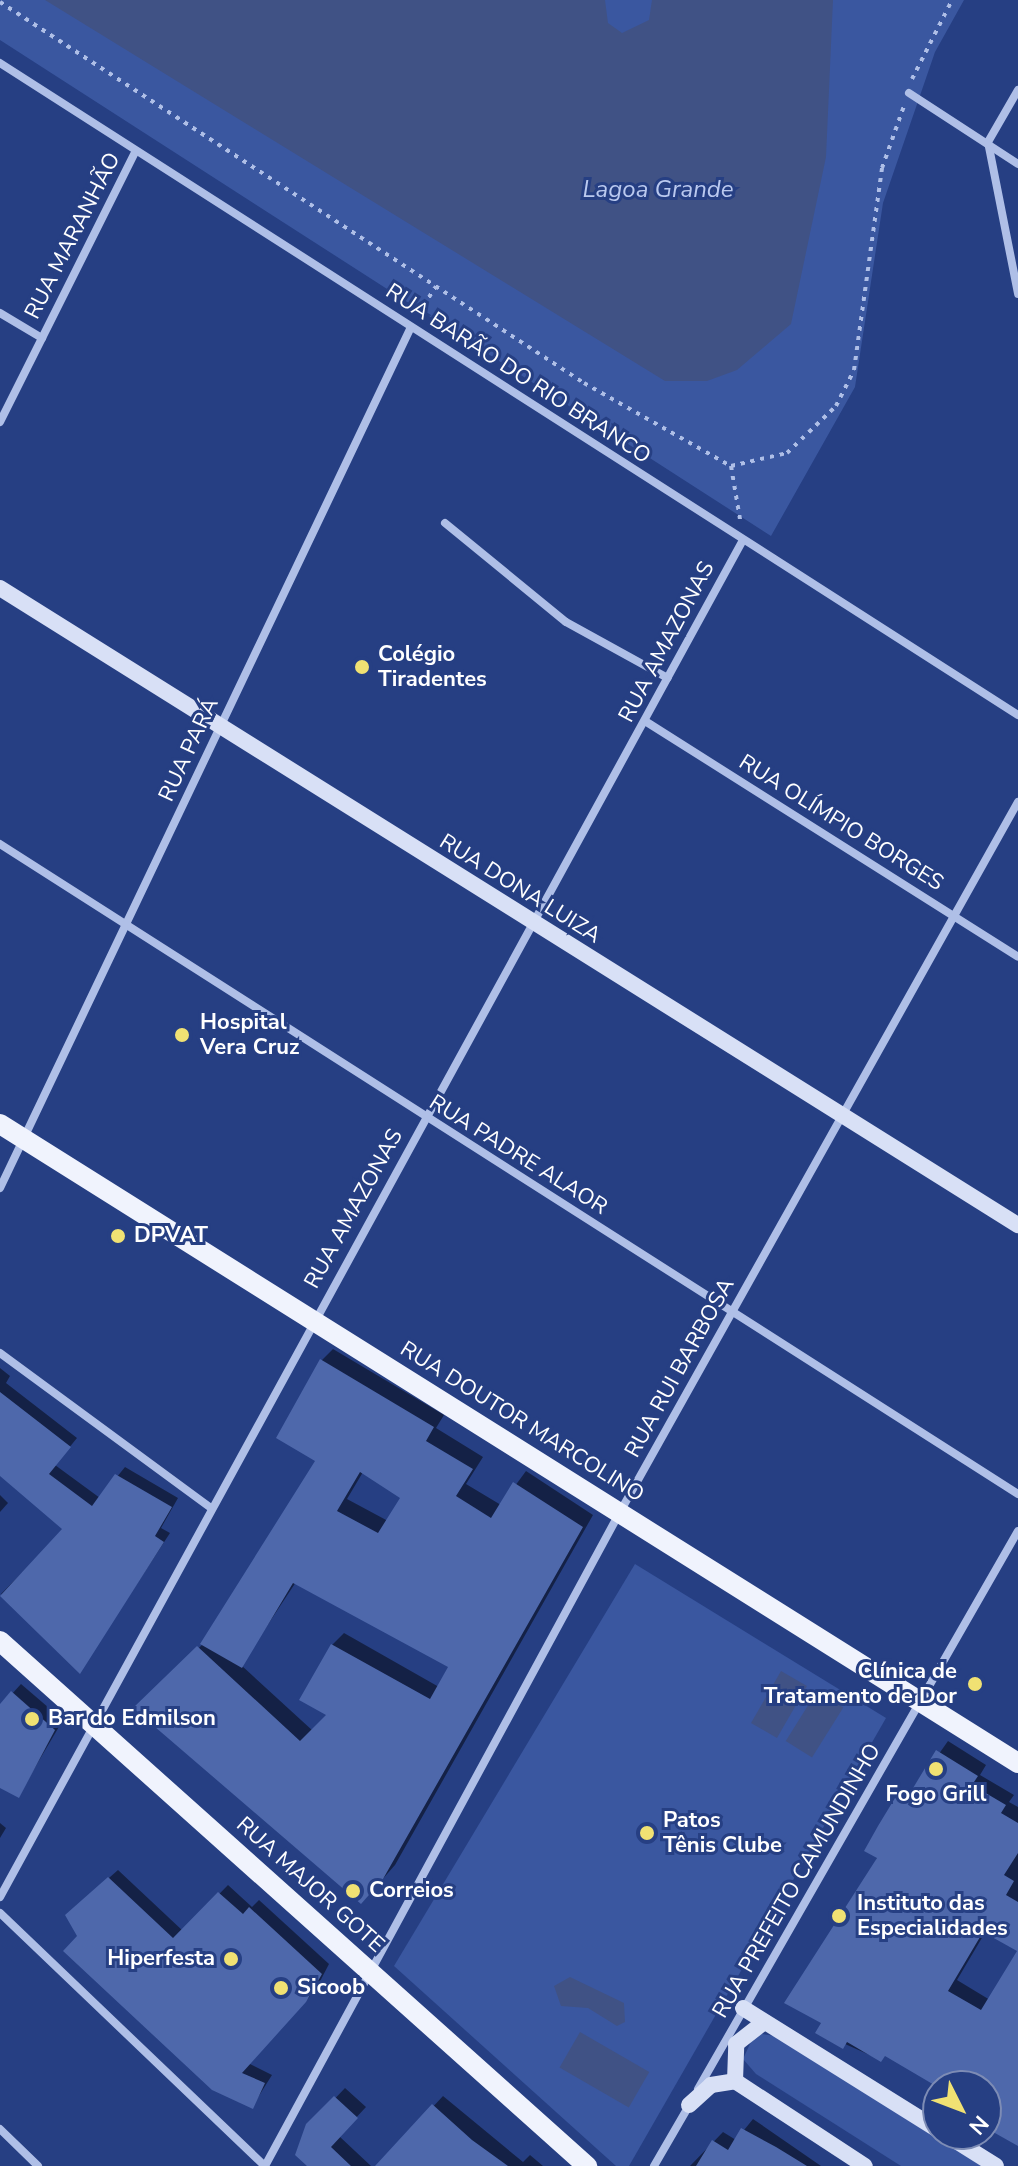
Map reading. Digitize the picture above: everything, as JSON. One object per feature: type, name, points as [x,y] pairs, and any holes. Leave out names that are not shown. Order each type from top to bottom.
[{"type":"main road","name":"RUA DOUTOR MARCOLINO","points":[[0,1124],[620,1512],[921,1705],[1018,1763]]},
{"type":"main road","name":"RUA MAJOR GOTE","points":[[0,1641],[587,2166]]},
{"type":"street","name":"RUA BARÃO DO RIO BRANCO","points":[[0,63],[1018,715]]},
{"type":"street","points":[[1018,90],[988,142],[1018,294]]},
{"type":"street","points":[[909,93],[1018,164]]},
{"type":"street","name":"RUA MARANHÃO","points":[[0,422],[136,151]]},
{"type":"street","points":[[0,313],[42,338]]},
{"type":"street","name":"RUA PARÁ","points":[[0,1188],[411,327]]},
{"type":"street","points":[[445,523],[566,622],[668,678]]},
{"type":"street","name":"RUA AMAZONAS","points":[[0,1897],[313,1319],[535,924],[743,540]]},
{"type":"street","name":"RUA DONA LUIZA","points":[[0,588],[1018,1225]]},
{"type":"street","name":"RUA OLÍMPIO BORGES","points":[[645,721],[1018,957]]},
{"type":"street","name":"RUA RUI BARBOSA","points":[[265,2166],[620,1512],[1018,802]]},
{"type":"street","name":"RUA PADRE ALAOR","points":[[0,844],[1018,1494]]},
{"type":"street","points":[[0,1353],[211,1508]]},
{"type":"street","name":"RUA PREFEITO CAMUNDINHO","points":[[654,2166],[1018,1531]]},
{"type":"street","points":[[0,1913],[265,2166]]},
{"type":"street","points":[[743,2008],[922,2120]]},
{"type":"street","points":[[735,2081],[736,2044],[764,2022]]},
{"type":"street","points":[[689,2105],[711,2085],[735,2081],[865,2166]]},
{"type":"street","points":[[0,2129],[38,2166]]},
{"type":"street","points":[[970,2150],[996,2166]]},
{"type":"path","points":[[0,2],[596,391],[731,466],[787,453],[836,406],[854,370],[882,168],[918,58],[952,0]]},
{"type":"path","points":[[411,327],[436,286]]},
{"type":"path","points":[[731,466],[743,540]]},
{"type":"shaded area","name":"Lagoa Grande","points":[[0,0],[964,0],[935,52],[883,203],[855,387],[771,536],[0,40]]},
{"type":"shaded area","name":"Patos Tênis Clube","points":[[635,1564],[886,1718],[629,2166],[616,2166],[394,1966]]},
{"type":"shaded area","points":[[755,2033],[775,2036],[922,2128],[922,2150],[957,2150],[982,2166],[901,2166],[756,2074],[743,2059]]},
{"type":"water","name":"Lagoa Grande","points":[[45,0],[605,0],[608,23],[622,33],[649,20],[652,0],[833,0],[826,157],[791,324],[737,370],[707,381],[665,381]]},
{"type":"water","points":[[781,1671],[807,1686],[777,1738],[751,1723]]},
{"type":"water","points":[[817,1691],[843,1707],[812,1757],[786,1741]]},
{"type":"water","points":[[570,1977],[624,2003],[625,2022],[617,2026],[588,2008],[561,2006],[554,1986]]},
{"type":"water","points":[[580,2032],[649,2072],[629,2108],[560,2068]]},
{"type":"building","points":[[320,1359],[434,1427],[426,1441],[473,1469],[456,1496],[491,1518],[513,1482],[583,1527],[383,1879],[361,1904],[133,1708],[197,1646],[300,1741],[326,1715],[299,1700],[331,1644],[430,1699],[448,1667],[293,1583],[242,1668],[200,1644],[315,1461],[276,1438]],"holes":[[[360,1472],[400,1498],[378,1533],[337,1511]]]},
{"type":"building","points":[[0,1392],[71,1447],[49,1474],[92,1506],[115,1474],[172,1507],[155,1536],[164,1542],[80,1674],[0,1596],[62,1529],[0,1476]]},
{"type":"building","points":[[11,1691],[55,1730],[19,1798],[0,1788],[0,1704]]},
{"type":"building","points":[[936,1750],[978,1776],[972,1785],[1006,1805],[1001,1813],[1018,1823],[1018,1853],[1004,1875],[1014,1881],[1006,1895],[1018,1902],[1018,2146],[1002,2137],[1002,2070],[922,2070],[922,2078],[885,2056],[881,2062],[847,2042],[843,2049],[815,2033],[821,2023],[784,2003],[877,1858],[864,1851],[895,1798],[904,1803]],"holes":[[[983,1932],[1017,1951],[981,2010],[948,1991]]]},
{"type":"building","points":[[108,1877],[173,1938],[218,1892],[243,1914],[249,1907],[322,1974],[306,2002],[242,2073],[265,2083],[253,2109],[212,2090],[63,1951],[77,1936],[65,1915]]},
{"type":"building","points":[[334,2096],[358,2118],[331,2147],[351,2166],[307,2166],[295,2155],[306,2124]]},
{"type":"building","points":[[432,2104],[472,2140],[508,2166],[375,2166]]},
{"type":"building","points":[[741,2128],[807,2166],[696,2166],[712,2140],[728,2150]]},
{"type":"place","name":"Colégio Tiradentes","points":[[362,667]]},
{"type":"place","name":"Hospital Vera Cruz","points":[[182,1035]]},
{"type":"place","name":"DPVAT","points":[[118,1236]]},
{"type":"place","name":"Clínica de Tratamento de Dor","points":[[975,1684]]},
{"type":"place","name":"Bar do Edmilson","points":[[32,1719]]},
{"type":"place","name":"Fogo Grill","points":[[936,1769]]},
{"type":"place","name":"Patos Tênis Clube","points":[[647,1833]]},
{"type":"place","name":"Correios","points":[[353,1891]]},
{"type":"place","name":"Instituto das Especialidades","points":[[839,1916]]},
{"type":"place","name":"Hiperfesta","points":[[231,1959]]},
{"type":"place","name":"Sicoob","points":[[281,1988]]}]
